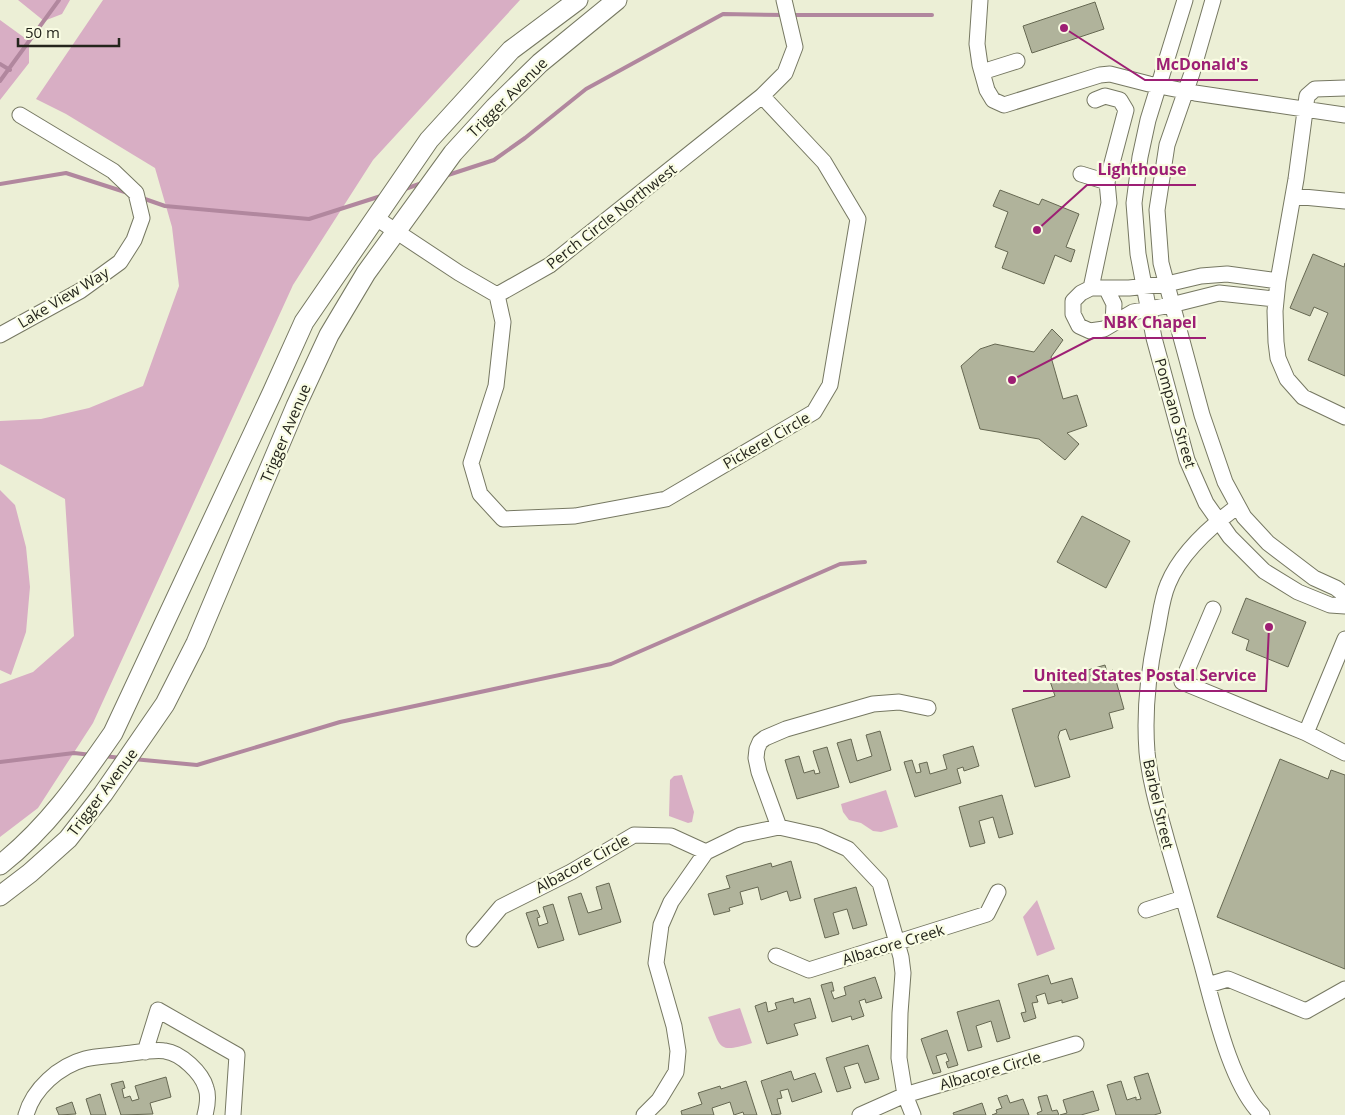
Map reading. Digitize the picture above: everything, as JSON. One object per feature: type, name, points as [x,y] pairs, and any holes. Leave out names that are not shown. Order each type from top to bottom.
[{"type":"main road","name":"Trigger Avenue","points":[[0,865],[44,826],[80,781],[113,734],[304,322],[429,140],[511,50],[578,0]]},
{"type":"main road","name":"Trigger Avenue","points":[[0,896],[30,873],[68,839],[103,794],[165,704],[196,643],[296,406],[329,335],[366,273],[453,153],[495,107],[540,63],[617,0]]},
{"type":"street","points":[[762,96],[785,73],[795,48],[784,0]]},
{"type":"street","points":[[980,0],[977,44],[982,72],[987,90],[993,100],[1004,105],[1100,75],[1110,74],[1186,91],[1345,115]]},
{"type":"street","name":"Pompano Street","points":[[1185,0],[1148,120],[1134,203],[1138,254],[1154,338],[1187,460],[1206,503],[1230,537],[1264,570],[1298,592],[1330,605],[1345,606]]},
{"type":"street","name":"Pompano Street","points":[[1213,0],[1186,91],[1167,145],[1157,210],[1161,264],[1205,423],[1224,482],[1244,517],[1268,543],[1314,578],[1336,588],[1345,595]]},
{"type":"street","points":[[982,72],[1017,61]]},
{"type":"street","points":[[1345,88],[1315,89],[1307,96],[1293,196],[1275,299],[1278,358],[1287,379],[1303,397],[1345,417]]},
{"type":"street","name":"Perch Circle Northwest","points":[[497,295],[550,265],[762,96]]},
{"type":"street","name":"Pickerel Circle","points":[[497,295],[503,322],[496,386],[471,463],[480,494],[503,519],[575,516],[666,498],[814,412],[830,385],[858,218],[824,162],[762,96]]},
{"type":"street","points":[[1091,288],[1109,203],[1107,182],[1126,110],[1120,100],[1105,96],[1095,100]]},
{"type":"street","name":"Lake View Way","points":[[0,335],[80,291],[120,262],[134,240],[142,218],[136,193],[113,171],[20,115]]},
{"type":"street","points":[[1081,174],[1107,182]]},
{"type":"street","points":[[1293,196],[1345,201]]},
{"type":"street","points":[[376,218],[459,273],[497,295]]},
{"type":"street","points":[[1275,299],[1219,293],[1172,305],[1133,312],[1104,329],[1090,331],[1079,326],[1073,314],[1073,301],[1081,293],[1091,288],[1167,284],[1201,276],[1226,274],[1278,280]]},
{"type":"street","points":[[1106,288],[1114,304],[1114,323]]},
{"type":"street","name":"Barbel Street","points":[[1238,506],[1218,520],[1196,542],[1176,567],[1167,585],[1151,661],[1146,711],[1148,754],[1156,801],[1222,1034],[1238,1078],[1255,1108],[1262,1115]]},
{"type":"street","points":[[1213,609],[1182,682],[1306,733],[1345,753]]},
{"type":"street","points":[[1306,733],[1345,639]]},
{"type":"street","points":[[779,827],[759,772],[756,758],[760,742],[765,738],[786,729],[873,704],[899,702],[928,708]]},
{"type":"street","points":[[644,1115],[659,1100],[676,1072],[678,1051],[674,1026],[656,963],[661,925],[671,902],[706,852],[741,835],[779,827],[819,836],[848,849],[880,883],[898,943],[903,973],[900,1013],[900,1058],[905,1095],[913,1115]]},
{"type":"street","name":"Albacore Circle","points":[[474,939],[501,907],[571,872],[634,834],[671,836],[706,852]]},
{"type":"street","name":"Albacore Creek","points":[[776,956],[809,970],[987,914],[998,892]]},
{"type":"street","points":[[1146,910],[1184,898]]},
{"type":"street","points":[[1208,985],[1228,979],[1306,1010],[1345,989]]},
{"type":"street","points":[[145,1052],[158,1010],[237,1055],[232,1115],[245,1115]]},
{"type":"street","name":"Albacore Circle","points":[[905,1095],[1076,1044]]},
{"type":"street","points":[[26,1115],[28,1106],[37,1091],[69,1065],[86,1059],[165,1050],[183,1058],[206,1088],[208,1106],[206,1115]]},
{"type":"street","points":[[860,1115],[905,1095]]},
{"type":"shaded area","points":[[18,0],[70,0],[62,14],[44,21]]},
{"type":"shaded area","points":[[103,0],[520,0],[373,160],[293,285],[93,723],[38,808],[0,837],[0,684],[33,672],[74,636],[65,499],[0,464],[0,421],[41,419],[89,408],[143,386],[179,286],[172,227],[155,168],[66,114],[36,99]]},
{"type":"shaded area","points":[[0,20],[29,41],[29,63],[0,100]]},
{"type":"shaded area","points":[[0,490],[15,505],[26,547],[30,587],[26,632],[11,675],[0,670]]},
{"type":"shaded area","points":[[682,775],[694,812],[692,822],[688,823],[669,816],[670,780],[674,776]]},
{"type":"shaded area","points":[[886,790],[898,827],[881,832],[873,831],[861,823],[849,820],[843,812],[841,804]]},
{"type":"shaded area","points":[[1037,900],[1055,949],[1037,956],[1023,917]]},
{"type":"shaded area","points":[[740,1008],[752,1043],[726,1048],[718,1042],[708,1017]]},
{"type":"building","points":[[1095,2],[1104,29],[1032,53],[1023,26]]},
{"type":"building","points":[[1000,190],[1039,205],[1042,199],[1079,214],[1066,247],[1075,250],[1071,262],[1055,255],[1044,284],[1002,268],[1008,252],[995,247],[1008,212],[993,206]]},
{"type":"building","points":[[1313,254],[1344,267],[1345,263],[1345,376],[1308,360],[1328,313],[1314,307],[1310,316],[1290,308]]},
{"type":"building","points":[[1052,329],[1063,340],[1051,357],[1063,399],[1077,395],[1087,426],[1067,433],[1079,444],[1065,460],[1039,439],[980,429],[961,366],[980,349],[995,344],[1034,352]]},
{"type":"building","points":[[1082,516],[1130,541],[1106,588],[1057,562]]},
{"type":"building","points":[[1246,598],[1306,622],[1288,667],[1246,650],[1249,640],[1232,633]]},
{"type":"building","points":[[1105,665],[1107,672],[1113,670],[1124,709],[1109,713],[1113,728],[1070,740],[1066,729],[1060,731],[1058,737],[1070,777],[1035,787],[1012,709],[1055,696],[1050,681]]},
{"type":"building","points":[[880,731],[891,770],[850,783],[837,743],[851,739],[857,761],[872,756],[866,735]]},
{"type":"building","points":[[973,746],[979,766],[964,771],[963,767],[957,769],[961,783],[915,797],[904,762],[912,760],[916,773],[921,772],[919,764],[927,762],[930,774],[947,769],[943,755]]},
{"type":"building","points":[[827,747],[839,787],[797,799],[785,760],[799,756],[804,773],[814,770],[815,774],[820,773],[813,751]]},
{"type":"building","points":[[1280,759],[1328,779],[1331,770],[1345,775],[1345,969],[1217,917]]},
{"type":"building","points":[[1002,795],[1013,834],[999,838],[993,817],[979,821],[985,843],[970,847],[959,807]]},
{"type":"building","points":[[791,861],[801,898],[790,901],[787,891],[761,900],[758,887],[740,892],[743,904],[729,908],[730,911],[714,915],[708,894],[730,888],[726,876],[771,863],[772,867]]},
{"type":"building","points":[[609,883],[621,922],[579,935],[568,897],[581,893],[588,913],[602,909],[596,887]]},
{"type":"building","points":[[856,887],[867,925],[853,929],[847,909],[833,913],[839,934],[825,938],[814,899]]},
{"type":"building","points":[[553,904],[564,940],[538,948],[526,913],[537,910],[540,917],[537,918],[539,926],[548,923],[543,907]]},
{"type":"building","points":[[1048,975],[1051,984],[1072,978],[1078,998],[1062,1003],[1062,1000],[1048,1004],[1045,993],[1036,996],[1038,1002],[1032,1003],[1036,1018],[1024,1022],[1021,1013],[1026,1012],[1018,984]]},
{"type":"building","points":[[875,977],[882,998],[866,1003],[865,999],[859,1001],[864,1016],[852,1020],[851,1016],[832,1022],[821,985],[832,982],[834,991],[831,991],[834,999],[846,995],[844,987]]},
{"type":"building","points":[[793,998],[794,1003],[810,998],[816,1018],[794,1024],[798,1035],[767,1044],[755,1006],[766,1002],[768,1012],[777,1009],[775,1003]]},
{"type":"building","points":[[999,1000],[1010,1038],[997,1042],[991,1021],[976,1026],[982,1047],[968,1051],[957,1012]]},
{"type":"building","points":[[947,1030],[958,1065],[948,1068],[946,1062],[949,1061],[946,1053],[936,1056],[941,1072],[933,1074],[921,1039]]},
{"type":"building","points":[[868,1045],[879,1079],[865,1083],[858,1063],[844,1067],[851,1088],[837,1092],[826,1058]]},
{"type":"building","points":[[791,1071],[794,1080],[815,1073],[822,1092],[792,1102],[788,1089],[780,1091],[782,1098],[777,1099],[781,1114],[772,1115],[761,1081]]},
{"type":"building","points":[[1148,1073],[1161,1113],[1154,1115],[1116,1115],[1107,1085],[1121,1081],[1127,1100],[1136,1097],[1136,1100],[1141,1099],[1134,1077]]},
{"type":"building","points":[[166,1077],[171,1097],[150,1103],[153,1114],[121,1115],[111,1084],[123,1081],[125,1088],[122,1089],[124,1098],[130,1096],[132,1101],[139,1099],[135,1086]]},
{"type":"building","points":[[746,1081],[757,1115],[744,1115],[743,1112],[734,1115],[730,1102],[712,1108],[714,1115],[682,1115],[681,1111],[702,1104],[698,1093],[720,1086],[721,1089]]},
{"type":"building","points":[[1093,1091],[1099,1110],[1081,1115],[1060,1115],[1067,1113],[1063,1100]]},
{"type":"building","points":[[100,1094],[106,1115],[91,1115],[86,1099]]},
{"type":"building","points":[[1007,1095],[1010,1103],[1023,1099],[1029,1115],[992,1115],[997,1113],[996,1110],[1002,1108],[998,1098]]},
{"type":"building","points":[[1047,1095],[1052,1111],[1057,1110],[1059,1115],[1038,1115],[1037,1113],[1042,1111],[1038,1097]]},
{"type":"building","points":[[72,1102],[76,1114],[59,1115],[56,1108]]},
{"type":"building","points":[[982,1103],[986,1115],[954,1115],[953,1113]]},
{"type":"waterway","points":[[0,81],[59,0]]},
{"type":"waterway","points":[[445,176],[494,160],[525,138],[586,89],[723,14],[785,15]]},
{"type":"waterway","points":[[792,15],[932,15]]},
{"type":"waterway","points":[[0,64],[10,70]]},
{"type":"waterway","points":[[0,184],[66,173],[128,193]]},
{"type":"waterway","points":[[405,189],[422,183]]},
{"type":"waterway","points":[[142,198],[165,206],[309,219],[381,196]]},
{"type":"waterway","points":[[133,759],[197,765],[340,722],[611,664],[840,564],[865,562]]},
{"type":"waterway","points":[[0,762],[74,753],[92,755]]},
{"type":"waterway","points":[[104,756],[121,758]]},
{"type":"place","name":"McDonald's","points":[[1064,28]]},
{"type":"place","name":"Lighthouse","points":[[1037,230]]},
{"type":"place","name":"NBK Chapel","points":[[1012,380]]},
{"type":"place","name":"United States Postal Service","points":[[1269,627]]}]
